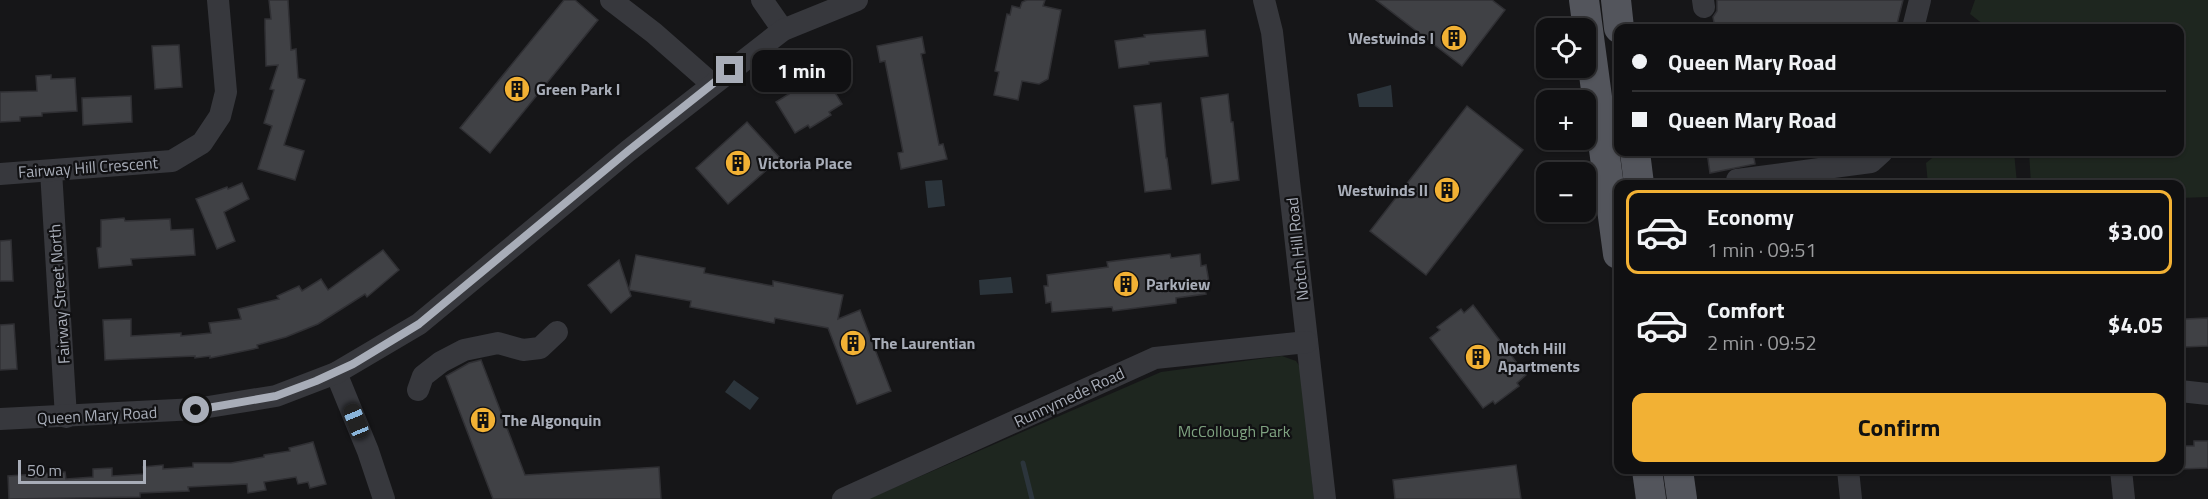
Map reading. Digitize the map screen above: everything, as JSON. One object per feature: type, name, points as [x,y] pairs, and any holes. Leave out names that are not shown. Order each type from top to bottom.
[{"type":"main road","points":[[1584,0],[1614,224]]},
{"type":"main road","points":[[1616,0],[1619,24]]},
{"type":"main road","points":[[1636,156],[1638,180]]},
{"type":"main road","points":[[1648,474],[1651,499]]},
{"type":"main road","points":[[1679,474],[1682,499]]},
{"type":"street","name":"Fairway Hill Crescent","points":[[0,174],[172,161],[202,142],[220,116],[226,92],[218,0]]},
{"type":"street","points":[[611,0],[654,33],[712,84]]},
{"type":"street","points":[[762,0],[783,30]]},
{"type":"street","name":"Queen Mary Road","points":[[0,419],[196,410],[276,396],[336,373],[419,324],[628,151],[783,30],[857,0]]},
{"type":"street","name":"Notch Hill Road","points":[[1264,0],[1272,32],[1325,499]]},
{"type":"street","points":[[1914,24],[1920,0]]},
{"type":"street","points":[[1737,180],[1871,162],[1878,156]]},
{"type":"street","name":"Fairway Street North","points":[[51,171],[66,417]]},
{"type":"street","points":[[418,390],[423,376],[441,362],[464,350],[498,343],[523,350],[540,348],[557,332]]},
{"type":"street","name":"Runnymede Road","points":[[843,499],[1155,358],[1307,342]]},
{"type":"street","points":[[336,373],[368,451],[384,499]]},
{"type":"street","points":[[2184,391],[2208,394]]},
{"type":"street","points":[[1848,474],[1851,499]]},
{"type":"street","points":[[2121,474],[2124,499]]},
{"type":"green space","points":[[1975,0],[2208,0],[2208,197],[2184,198],[2184,180],[2031,180],[2029,156],[2184,156],[2184,24],[1983,24],[1970,14]]},
{"type":"green space","points":[[1935,156],[2014,156],[2017,180],[1928,180],[1926,163]]},
{"type":"green space","name":"McCollough Park","points":[[1282,356],[1296,361],[1300,367],[1314,499],[868,499],[1161,372]]},
{"type":"shaded area","points":[[1391,85],[1393,107],[1359,107],[1357,94]]},
{"type":"shaded area","points":[[942,180],[945,206],[928,208],[925,181]]},
{"type":"shaded area","points":[[1011,277],[1013,293],[980,295],[979,280]]},
{"type":"shaded area","points":[[734,380],[759,398],[750,410],[725,392]]},
{"type":"building","points":[[269,0],[288,0],[291,50],[296,49],[298,78],[305,80],[284,145],[304,151],[295,180],[258,169],[272,126],[264,123],[274,90],[270,89],[278,65],[266,66],[265,19],[271,19]]},
{"type":"building","name":"Green Park I","points":[[564,0],[575,0],[598,20],[490,153],[460,128]]},
{"type":"building","points":[[1045,0],[1043,6],[1061,10],[1048,79],[1039,84],[1022,81],[1018,100],[994,95],[999,72],[995,71],[1007,14],[1010,15],[1012,6],[1020,8],[1022,2]]},
{"type":"building","name":"Westwinds I","points":[[1376,0],[1492,0],[1505,10],[1462,66]]},
{"type":"building","points":[[1717,0],[1903,0],[1897,24],[1714,24],[1713,17],[1717,11]]},
{"type":"building","points":[[1205,30],[1208,56],[1149,62],[1149,64],[1119,68],[1115,41],[1145,37],[1144,35]]},
{"type":"building","points":[[922,37],[925,53],[921,54],[939,145],[943,144],[947,159],[901,169],[898,153],[903,152],[885,61],[880,62],[877,46]]},
{"type":"building","points":[[179,45],[182,87],[155,89],[152,46]]},
{"type":"building","points":[[823,73],[842,104],[829,112],[831,115],[810,128],[808,125],[795,133],[776,102],[789,94],[787,91],[808,78],[810,81]]},
{"type":"building","points":[[51,75],[51,79],[75,78],[77,111],[42,113],[42,116],[20,117],[20,121],[0,122],[0,92],[37,91],[36,76]]},
{"type":"building","points":[[1228,94],[1239,180],[1212,184],[1201,98]]},
{"type":"building","points":[[131,96],[132,122],[83,125],[82,98]]},
{"type":"building","points":[[1161,103],[1171,189],[1145,192],[1134,106]]},
{"type":"building","name":"Westwinds II","points":[[1467,106],[1523,150],[1426,275],[1370,231]]},
{"type":"building","name":"Victoria Place","points":[[747,122],[780,158],[728,204],[696,168]]},
{"type":"building","points":[[1708,156],[1754,156],[1755,164],[1710,173]]},
{"type":"building","points":[[242,183],[249,199],[224,212],[235,241],[217,249],[196,199]]},
{"type":"building","points":[[124,218],[125,221],[170,219],[171,230],[193,229],[195,255],[131,259],[132,265],[99,268],[97,248],[101,247],[101,220]]},
{"type":"building","points":[[11,240],[13,281],[0,281],[0,241]]},
{"type":"building","points":[[383,250],[399,270],[367,297],[365,294],[318,324],[286,337],[257,345],[258,348],[210,358],[210,356],[195,358],[195,356],[105,360],[103,320],[131,319],[131,336],[181,333],[181,336],[211,333],[209,323],[241,319],[238,309],[279,299],[277,296],[299,286],[302,291],[321,279],[328,290]]},
{"type":"building","name":"Parkview","points":[[1170,254],[1171,258],[1200,254],[1201,266],[1206,265],[1209,282],[1204,283],[1206,294],[1176,298],[1176,303],[1113,311],[1112,307],[1052,312],[1051,302],[1046,303],[1044,286],[1048,286],[1047,275],[1108,267],[1107,262]]},
{"type":"building","name":"The Laurentian","points":[[636,255],[705,268],[704,273],[773,286],[773,281],[843,295],[838,319],[860,310],[891,391],[857,404],[828,328],[775,318],[774,323],[690,307],[691,301],[629,290]]},
{"type":"building","points":[[619,260],[631,296],[611,313],[588,285]]},
{"type":"building","name":"Notch Hill Apartments","points":[[1473,305],[1526,375],[1517,383],[1519,386],[1495,404],[1493,401],[1483,408],[1430,338],[1440,330],[1437,327],[1461,309],[1464,313]]},
{"type":"building","points":[[2208,318],[2208,346],[2184,347],[2185,319]]},
{"type":"building","points":[[14,324],[17,369],[0,370],[0,325]]},
{"type":"building","name":"The Algonquin","points":[[481,360],[525,475],[659,467],[661,499],[493,499],[446,376],[469,363]]},
{"type":"building","points":[[2194,441],[2208,441],[2208,468],[2184,469],[2184,446],[2194,446]]},
{"type":"building","points":[[313,442],[326,484],[310,488],[308,482],[298,484],[296,477],[264,482],[266,490],[248,493],[247,484],[188,487],[189,491],[140,493],[140,497],[9,499],[8,476],[65,472],[66,479],[93,477],[93,469],[112,468],[112,476],[144,474],[143,467],[163,465],[163,469],[193,467],[193,463],[231,463],[290,451],[289,448]]},
{"type":"building","points":[[1516,465],[1521,499],[1395,499],[1393,480]]},
{"type":"waterway","points":[[1023,463],[1032,499]]},
{"type":"place","name":"Westwinds I","points":[[1454,38]]},
{"type":"place","name":"Green Park I","points":[[517,89]]},
{"type":"place","name":"Victoria Place","points":[[738,163]]},
{"type":"place","name":"Westwinds II","points":[[1447,190]]},
{"type":"place","name":"Parkview","points":[[1126,284]]},
{"type":"place","name":"The Laurentian","points":[[853,343]]},
{"type":"place","name":"Notch Hill Apartments","points":[[1478,357]]},
{"type":"place","name":"The Algonquin","points":[[483,420]]},
{"type":"route","points":[[196,410],[276,396],[316,381],[353,364],[419,324],[730,70]]}]
